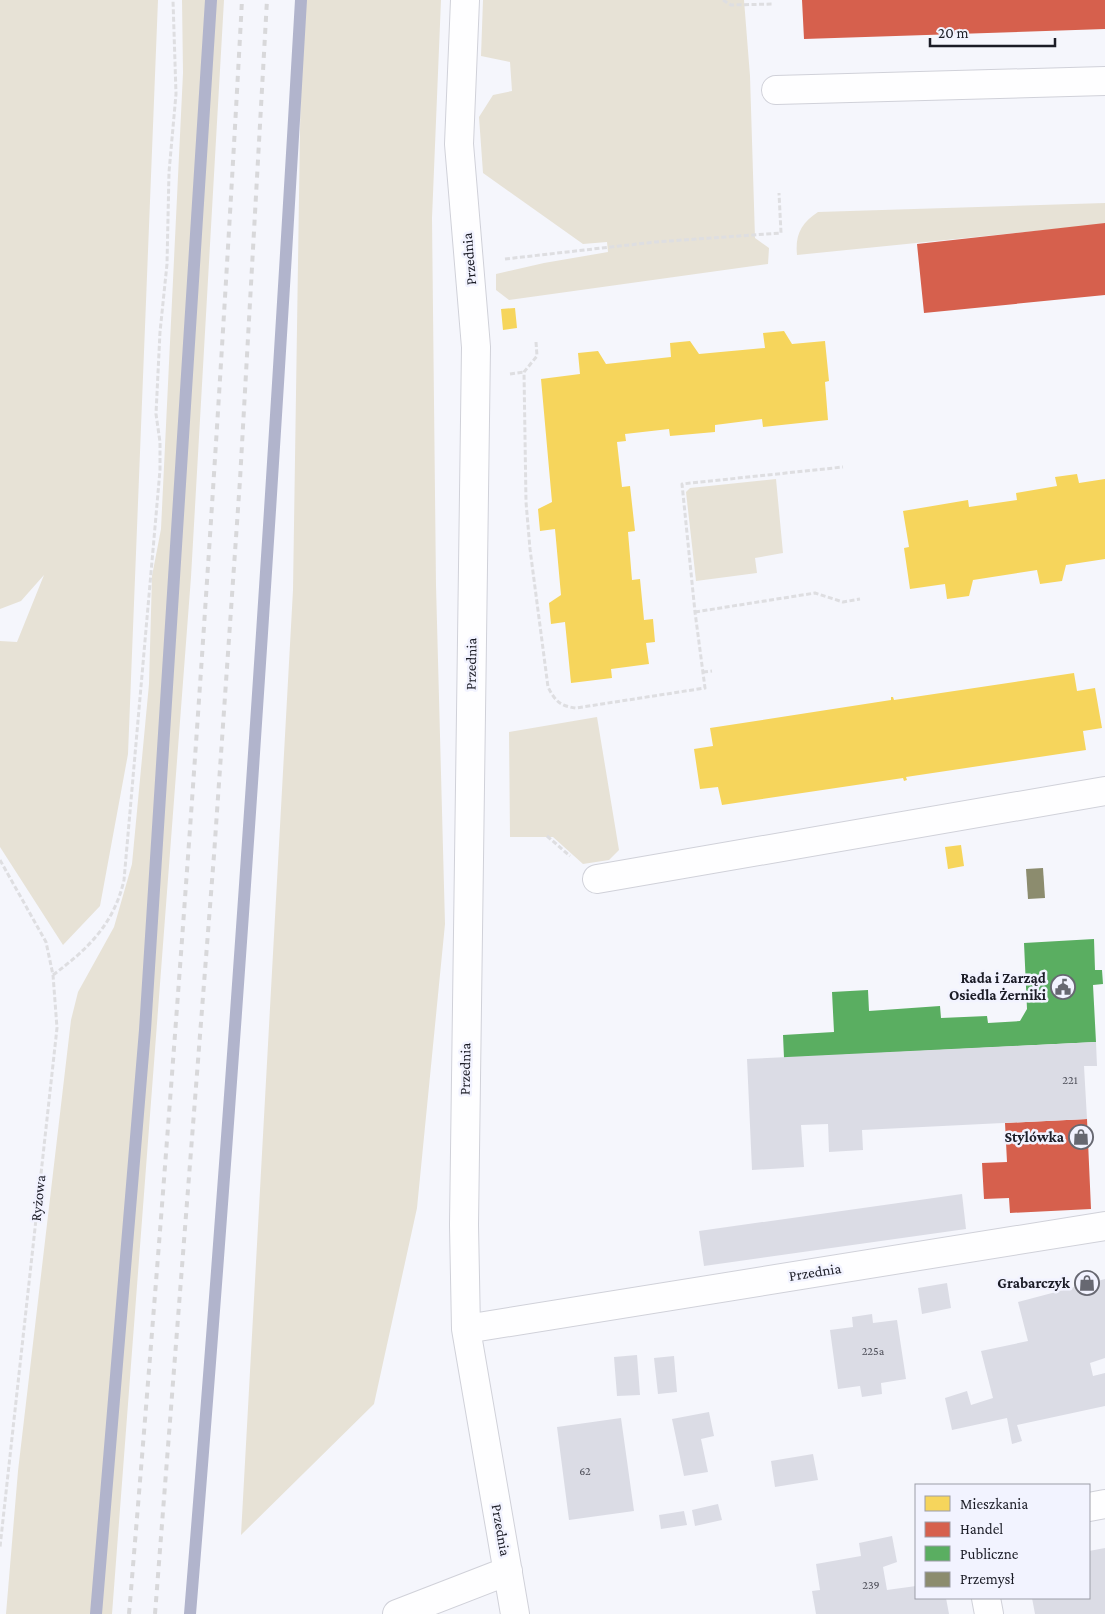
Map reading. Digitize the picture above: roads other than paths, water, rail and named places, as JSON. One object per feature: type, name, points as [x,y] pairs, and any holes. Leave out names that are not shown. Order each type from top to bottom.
[{"type":"street","name":"Przednia","points":[[465,0],[459,144],[476,347],[464,1225],[466,1329],[515,1614]]},
{"type":"street","points":[[776,90],[1105,81]]},
{"type":"street","points":[[597,880],[1105,791]]},
{"type":"street","name":"Przednia","points":[[466,1329],[1105,1226]]},
{"type":"street","points":[[1090,1507],[1105,1504]]},
{"type":"street","points":[[397,1614],[508,1571]]},
{"type":"street","points":[[986,1599],[989,1614]]},
{"type":"waterway","points":[[96,1614],[145,1030],[211,0]]},
{"type":"waterway","points":[[190,1614],[222,1211],[250,807],[277,404],[301,0]]},
{"type":"railway","points":[[129,1614],[162,1211],[192,807],[231,202],[242,0]]},
{"type":"railway","points":[[155,1614],[214,855],[240,480],[267,0]]},
{"type":"place","name":"Rada i Zarząd Osiedla Żerniki","points":[[1063,987]]},
{"type":"place","name":"Stylówka","points":[[1081,1137]]},
{"type":"place","name":"Grabarczyk","points":[[1087,1283]]}]
